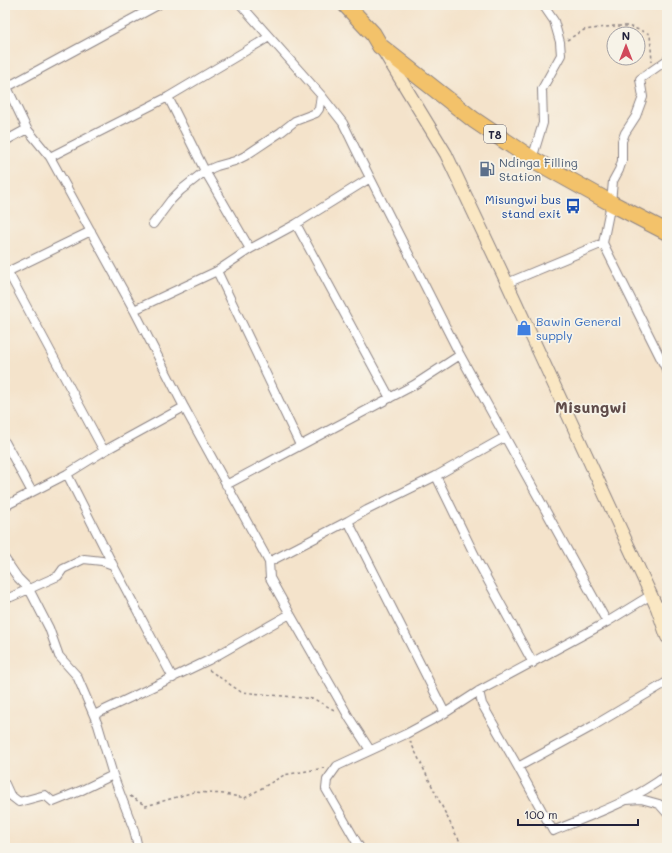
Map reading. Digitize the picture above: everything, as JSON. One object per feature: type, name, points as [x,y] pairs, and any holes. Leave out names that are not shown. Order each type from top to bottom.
[{"type":"highway","name":"T8","points":[[346,5],[373,34],[380,46],[474,120],[532,159],[667,232]]},
{"type":"street","points":[[158,5],[6,85],[27,129],[50,157],[91,231],[184,407],[269,562],[270,578],[350,719],[370,750]]},
{"type":"street","points":[[241,5],[321,95],[343,123],[460,355],[607,622]]},
{"type":"street","points":[[532,159],[543,123],[542,89],[560,55],[560,42],[554,20],[543,5]]},
{"type":"street","points":[[50,157],[168,97],[269,37]]},
{"type":"street","points":[[380,46],[446,154],[651,595],[662,606],[667,637]]},
{"type":"street","points":[[667,60],[640,80],[642,96],[636,116],[625,133],[622,142],[622,161],[613,181],[611,203],[602,243],[667,371]]},
{"type":"street","points":[[153,224],[171,200],[205,171],[245,156],[295,121],[316,113],[319,109],[321,95]]},
{"type":"street","points":[[168,97],[205,171],[250,249]]},
{"type":"street","points":[[5,141],[27,129]]},
{"type":"street","points":[[134,310],[217,271],[250,249],[296,224],[370,178]]},
{"type":"street","points":[[296,224],[390,398]]},
{"type":"street","points":[[91,231],[6,272],[104,451]]},
{"type":"street","points":[[507,283],[602,243]]},
{"type":"street","points":[[217,271],[300,446]]},
{"type":"street","points":[[226,485],[414,385],[460,355]]},
{"type":"street","points":[[5,506],[68,474],[104,451],[184,407]]},
{"type":"street","points":[[269,562],[366,510],[436,476],[505,437]]},
{"type":"street","points":[[5,442],[32,492]]},
{"type":"street","points":[[68,474],[113,566],[173,678]]},
{"type":"street","points":[[436,476],[480,566],[533,663]]},
{"type":"street","points":[[348,521],[444,713]]},
{"type":"street","points":[[5,559],[18,578],[29,589],[49,628],[59,656],[78,676],[98,725],[113,775],[134,830],[138,848]]},
{"type":"street","points":[[5,597],[11,597],[58,576],[63,569],[84,559],[102,561],[113,566]]},
{"type":"street","points":[[360,848],[326,789],[327,780],[337,766],[406,734],[480,691],[607,622],[651,595]]},
{"type":"street","points":[[94,715],[173,678],[290,614]]},
{"type":"street","points":[[518,767],[593,726],[667,682]]},
{"type":"street","points":[[480,691],[482,704],[553,831],[625,801],[667,775]]},
{"type":"street","points":[[5,784],[10,795],[19,802],[45,795],[53,802],[113,775]]},
{"type":"street","points":[[625,801],[641,799],[659,804],[667,813]]},
{"type":"path","points":[[560,55],[565,42],[584,30],[614,26],[628,26],[650,34],[653,71]]},
{"type":"path","points":[[200,664],[241,692],[314,699],[350,719]]},
{"type":"path","points":[[406,734],[455,833],[464,848]]},
{"type":"path","points":[[118,788],[146,806],[194,792],[224,794],[245,798],[284,775],[337,766]]},
{"type":"place","name":"Ndinga Filling Station","points":[[487,169]]},
{"type":"place","name":"Misungwi bus stand exit","points":[[573,206]]},
{"type":"place","name":"Bawin General supply","points":[[524,328]]},
{"type":"district","name":"Misungwi","points":[[591,406]]}]
